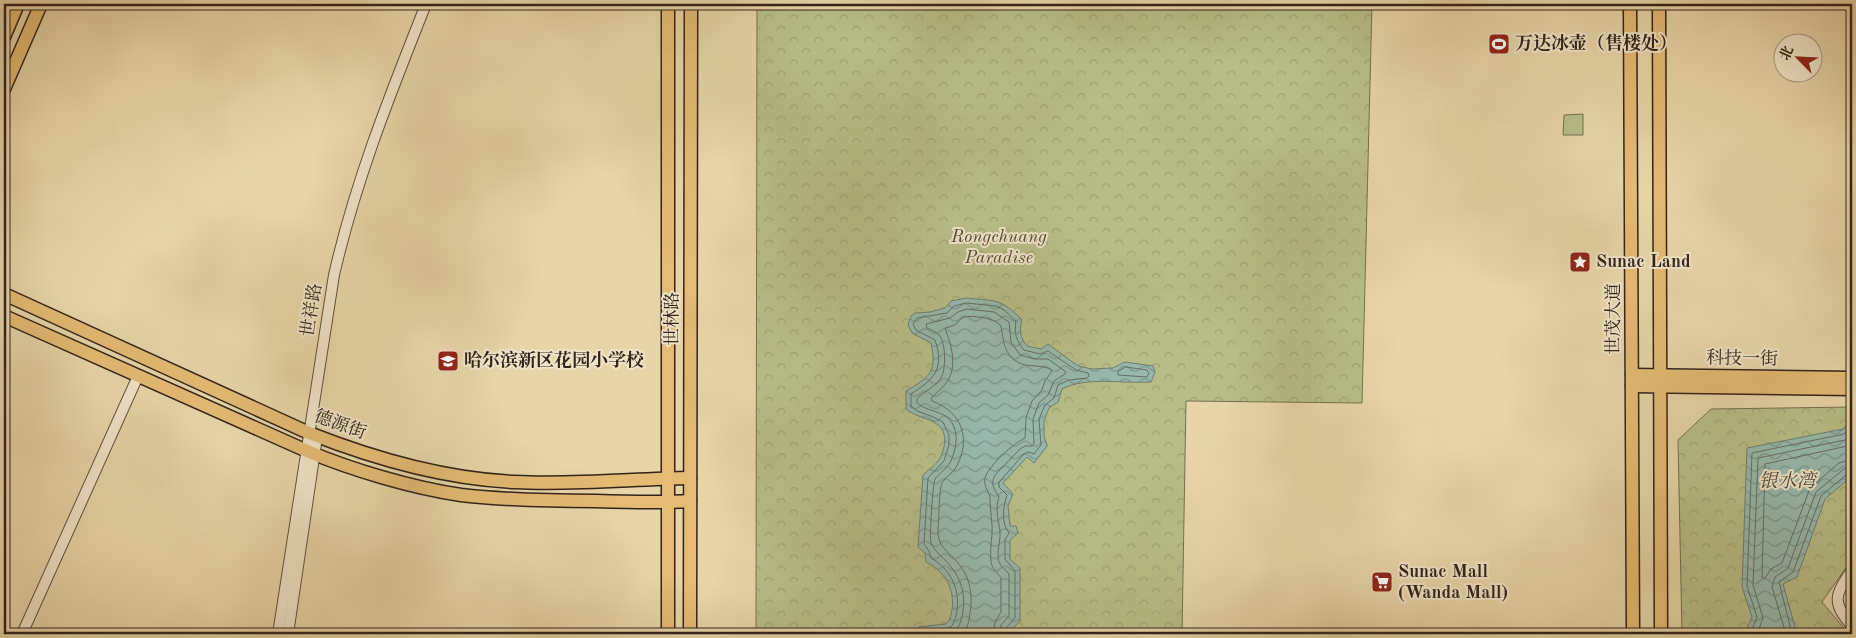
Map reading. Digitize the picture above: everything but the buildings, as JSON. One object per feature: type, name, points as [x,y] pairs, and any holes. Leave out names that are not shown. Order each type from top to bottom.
[{"type":"main road","points":[[4,37],[18,4]]},
{"type":"main road","points":[[4,89],[41,4]]},
{"type":"main road","name":"世林路","points":[[668,4],[668,634]]},
{"type":"main road","name":"世林路","points":[[690,634],[691,4]]},
{"type":"main road","name":"世茂大道","points":[[1630,4],[1633,634]]},
{"type":"main road","points":[[1658,4],[1661,634]]},
{"type":"main road","name":"德源街","points":[[4,294],[313,435],[398,463],[445,474],[513,482],[551,483],[690,478]]},
{"type":"main road","name":"德源街","points":[[4,316],[311,453],[370,473],[459,494],[492,498],[690,501]]},
{"type":"main road","name":"科技一街","points":[[1632,380],[1848,384]]},
{"type":"street","name":"世祥路","points":[[288,634],[334,275],[344,231],[377,127],[426,4]]},
{"type":"street","points":[[22,634],[138,376]]},
{"type":"street","name":"世祥路","points":[[278,634],[311,453]]},
{"type":"street","points":[[1852,570],[1840,588],[1837,600],[1840,612],[1852,626]]},
{"type":"green space","name":"Rongchuang Paradise","points":[[757,4],[1372,4],[1362,403],[1186,401],[1182,634],[756,634]]},
{"type":"green space","points":[[1583,114],[1583,135],[1563,135],[1564,115]]},
{"type":"green space","points":[[1852,407],[1852,559],[1822,602],[1849,634],[1682,634],[1678,440],[1711,409]]},
{"type":"water","points":[[966,298],[991,300],[1003,304],[1022,320],[1021,333],[1027,346],[1041,349],[1048,344],[1078,366],[1092,369],[1113,368],[1125,362],[1153,366],[1155,372],[1151,382],[1105,381],[1072,385],[1062,389],[1058,402],[1049,408],[1044,421],[1044,436],[1047,446],[1034,463],[1027,457],[1003,483],[1013,494],[1008,506],[1010,526],[1016,526],[1018,533],[1010,540],[1010,559],[1020,568],[1020,621],[1012,629],[1011,634],[917,634],[918,627],[946,624],[951,616],[953,602],[947,582],[938,570],[926,562],[925,553],[918,547],[923,475],[940,458],[945,441],[943,432],[938,425],[906,409],[906,391],[921,382],[930,373],[933,361],[931,343],[912,333],[908,325],[911,316],[915,313],[945,308],[951,301]]},
{"type":"water","name":"银水湾","points":[[1852,418],[1852,476],[1825,499],[1797,577],[1783,584],[1797,634],[1745,634],[1752,617],[1742,587],[1747,448],[1843,429]]},
{"type":"place","name":"万达冰壶（售楼处）","points":[[1499,44]]},
{"type":"place","name":"Sunac Land","points":[[1580,262]]},
{"type":"place","name":"哈尔滨新区花园小学校","points":[[448,361]]},
{"type":"place","name":"Sunac Mall (Wanda Mall)","points":[[1382,582]]}]
